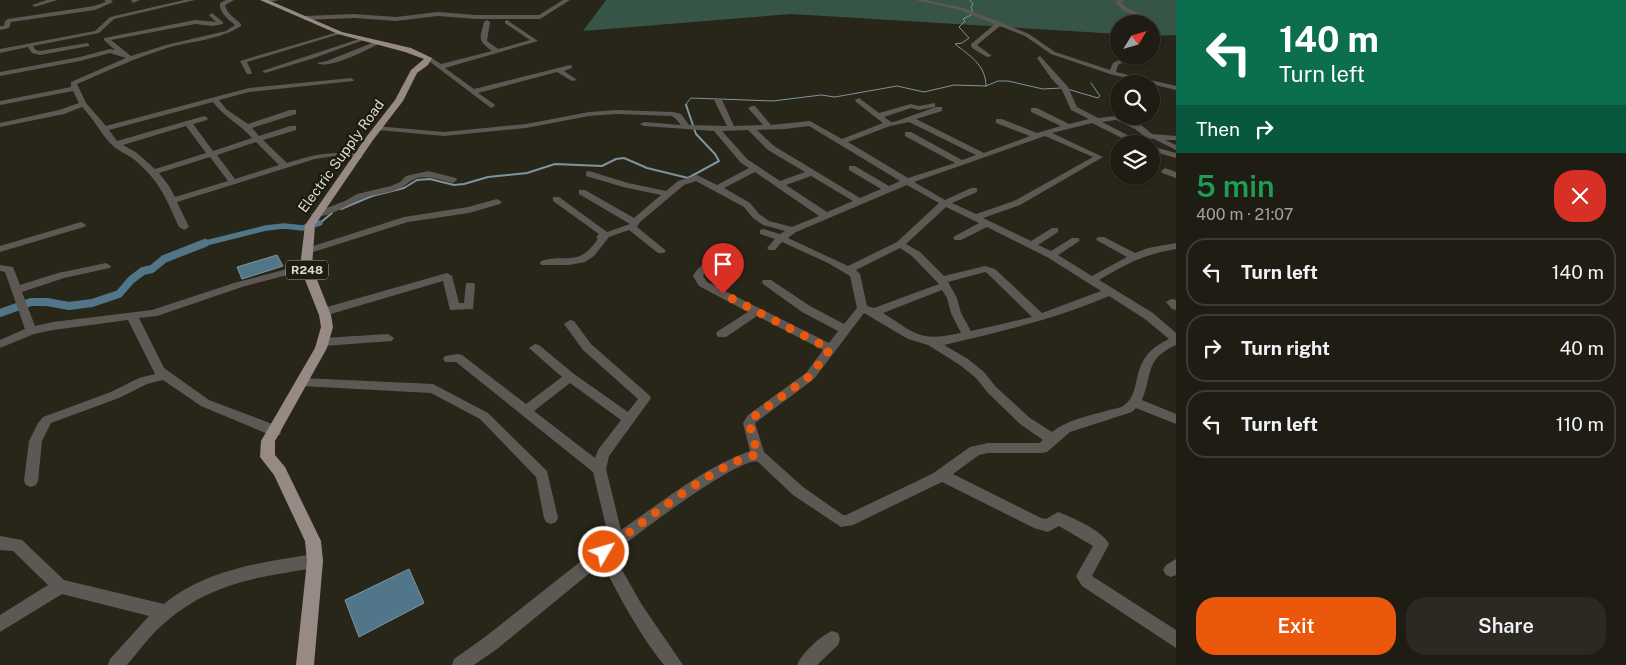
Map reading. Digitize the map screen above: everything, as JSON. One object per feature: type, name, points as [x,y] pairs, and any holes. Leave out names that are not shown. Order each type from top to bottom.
[{"type":"main road","points":[[269,1],[340,33],[361,40],[408,50],[428,58]]},
{"type":"main road","name":"Electric Supply Road","points":[[305,665],[315,561],[312,541],[280,471],[267,457],[268,441],[323,342],[327,327],[324,312],[306,266],[310,225],[316,214],[337,188],[399,101],[414,72],[428,58]]},
{"type":"street","points":[[35,5],[54,0]]},
{"type":"street","points":[[7,27],[10,20],[95,8],[110,2],[106,0]]},
{"type":"street","points":[[0,51],[101,31],[112,18],[192,0]]},
{"type":"street","points":[[184,227],[165,186],[154,172],[117,144],[94,114],[83,104],[73,83],[130,58],[168,46],[236,29],[239,24],[226,15],[223,10],[222,4],[231,0]]},
{"type":"street","points":[[305,18],[354,16],[396,19],[438,14],[476,17],[540,16],[568,0]]},
{"type":"street","points":[[918,0],[956,7],[1027,35],[1053,53],[1112,73],[1176,88]]},
{"type":"street","points":[[1120,0],[1118,2],[1125,9],[1138,15]]},
{"type":"street","points":[[185,16],[207,15],[223,10]]},
{"type":"street","points":[[130,58],[106,39],[195,22],[221,23],[207,15]]},
{"type":"street","points":[[0,28],[58,18]]},
{"type":"street","points":[[487,22],[483,38],[484,42],[497,51]]},
{"type":"street","points":[[439,67],[535,42],[506,23],[531,22]]},
{"type":"street","points":[[989,56],[974,46],[974,44],[999,24]]},
{"type":"street","points":[[249,73],[243,61],[340,33]]},
{"type":"street","points":[[80,36],[87,45]]},
{"type":"street","points":[[264,71],[361,40]]},
{"type":"street","points":[[320,63],[328,63],[377,43]]},
{"type":"street","points":[[30,46],[34,52],[40,53],[87,45],[123,54]]},
{"type":"street","points":[[0,74],[80,59],[110,51]]},
{"type":"street","points":[[428,58],[490,106]]},
{"type":"street","points":[[1040,58],[1053,78],[1066,89],[1074,108],[1123,135]]},
{"type":"street","points":[[80,59],[92,75]]},
{"type":"street","points":[[1112,73],[1115,65]]},
{"type":"street","points":[[472,92],[570,67]]},
{"type":"street","points":[[558,70],[574,80]]},
{"type":"street","points":[[104,129],[249,90],[351,80]]},
{"type":"street","points":[[0,103],[75,88]]},
{"type":"street","points":[[214,99],[223,111],[247,126],[257,139],[285,166]]},
{"type":"street","points":[[718,100],[732,129]]},
{"type":"street","points":[[860,100],[890,124]]},
{"type":"street","points":[[0,125],[61,112],[83,104]]},
{"type":"street","points":[[841,142],[909,119],[936,107],[919,108],[911,106],[878,116]]},
{"type":"street","points":[[752,108],[769,128]]},
{"type":"street","points":[[1034,110],[1067,126]]},
{"type":"street","points":[[247,126],[293,112]]},
{"type":"street","points":[[378,128],[444,134],[526,126],[589,114],[616,112],[673,114],[678,116],[687,128]]},
{"type":"street","points":[[117,144],[204,118]]},
{"type":"street","points":[[909,119],[982,155]]},
{"type":"street","points":[[772,248],[781,238],[793,230],[887,189],[1067,126],[1095,120],[1122,119],[1152,135]]},
{"type":"street","points":[[974,218],[1017,203],[1100,157],[999,121]]},
{"type":"street","points":[[188,122],[233,182]]},
{"type":"street","points":[[644,124],[703,129],[732,129],[769,128],[810,123],[944,203],[1051,255],[1149,316],[1176,340],[1150,354],[1145,364],[1135,402],[1128,409],[1066,428],[1042,448],[988,448],[976,451],[942,475],[848,521],[840,521],[798,491],[758,455],[749,423],[752,418],[810,376],[862,308],[855,274],[781,238],[763,232]]},
{"type":"street","points":[[154,172],[293,128]]},
{"type":"street","points":[[750,128],[771,148],[859,201]]},
{"type":"street","points":[[716,129],[735,152],[754,169],[826,216]]},
{"type":"street","points":[[908,134],[960,162]]},
{"type":"street","points":[[1160,137],[1176,138]]},
{"type":"street","points":[[1160,142],[1176,148]]},
{"type":"street","points":[[1160,151],[1176,156]]},
{"type":"street","points":[[172,201],[321,156],[334,154],[358,156]]},
{"type":"street","points":[[852,168],[887,189]]},
{"type":"street","points":[[717,188],[754,169]]},
{"type":"street","points":[[1165,171],[1176,175]]},
{"type":"street","points":[[779,185],[812,172]]},
{"type":"street","points":[[316,214],[348,203],[360,196],[394,188],[403,184],[409,178],[428,174],[453,180]]},
{"type":"street","points":[[589,174],[626,185],[668,194]]},
{"type":"street","points":[[545,262],[556,260],[569,262],[592,256],[603,236],[633,224],[681,183],[697,178],[748,205],[756,216],[766,223],[793,230]]},
{"type":"street","points":[[848,270],[900,244],[944,203],[974,190]]},
{"type":"street","points":[[582,192],[633,224],[661,251]]},
{"type":"street","points":[[556,200],[603,236]]},
{"type":"street","points":[[307,251],[407,219],[469,210],[497,202]]},
{"type":"street","points":[[958,238],[985,224]]},
{"type":"street","points":[[0,249],[81,225]]},
{"type":"street","points":[[1030,246],[1056,230]]},
{"type":"street","points":[[1101,239],[1135,257]]},
{"type":"street","points":[[1051,255],[1075,240]]},
{"type":"street","points":[[900,244],[916,254],[944,282],[952,298],[956,314],[968,336]]},
{"type":"street","points":[[1092,280],[1152,250],[1176,246]]},
{"type":"street","points":[[720,258],[701,270],[698,276],[703,284],[830,349]]},
{"type":"street","points":[[16,290],[62,275],[106,266]]},
{"type":"street","points":[[0,344],[31,331],[95,319],[153,313],[238,285],[306,266]]},
{"type":"street","points":[[0,268],[9,269],[31,331]]},
{"type":"street","points":[[875,312],[944,282],[985,269],[990,270],[1040,318]]},
{"type":"street","points":[[324,312],[447,276],[454,307],[469,306],[470,285]]},
{"type":"street","points":[[766,282],[806,309],[846,330]]},
{"type":"street","points":[[932,342],[999,330],[1065,310],[1110,291]]},
{"type":"street","points":[[862,308],[875,312],[908,335],[932,342],[975,370],[992,390],[1025,421],[1052,439]]},
{"type":"street","points":[[722,334],[757,311]]},
{"type":"street","points":[[132,316],[159,371],[205,403],[275,431]]},
{"type":"street","points":[[570,324],[587,347],[644,398],[603,454],[598,469],[618,541]]},
{"type":"street","points":[[323,342],[388,338]]},
{"type":"street","points":[[535,348],[570,377],[629,419]]},
{"type":"street","points":[[449,359],[458,358],[477,372],[598,469]]},
{"type":"street","points":[[32,481],[32,464],[39,428],[47,420],[114,395],[144,381],[166,375]]},
{"type":"street","points":[[525,411],[570,377]]},
{"type":"street","points":[[301,382],[433,389],[484,416],[542,475],[551,518]]},
{"type":"street","points":[[1135,402],[1176,419]]},
{"type":"street","points":[[460,665],[491,643],[618,541],[712,474],[732,463],[758,455]]},
{"type":"street","points":[[942,475],[1039,524],[1048,526],[1058,518],[1094,537],[1102,544],[1084,576],[1087,581],[1176,640]]},
{"type":"street","points":[[0,543],[17,545],[60,586],[166,612]]},
{"type":"street","points":[[604,552],[634,607],[658,645],[676,665]]},
{"type":"street","points":[[116,665],[152,623],[188,594],[226,577],[315,561]]},
{"type":"street","points":[[0,624],[60,586]]},
{"type":"street","points":[[805,665],[832,639]]},
{"type":"green space","points":[[606,0],[1176,0],[1176,35],[1160,36],[1160,15],[1110,15],[1110,33],[791,14],[583,31]]},
{"type":"water","points":[[277,255],[283,266],[242,279],[237,267]]},
{"type":"water","points":[[409,569],[424,603],[359,637],[345,600]]},
{"type":"waterway","points":[[970,0],[973,4],[971,7],[973,13]]},
{"type":"waterway","points":[[973,14],[963,19],[965,21],[959,27],[969,38],[962,43],[955,44],[980,67],[986,86]]},
{"type":"waterway","points":[[986,86],[998,81],[1008,81],[1043,89],[1061,88]]},
{"type":"waterway","points":[[1067,89],[1098,98],[1100,96],[1091,83]]},
{"type":"waterway","points":[[687,106],[686,104],[691,98],[773,101],[821,95],[835,97],[897,86],[924,92],[954,85],[986,86]]},
{"type":"waterway","points":[[341,209],[372,196],[404,188],[417,180],[430,179],[454,185],[464,184],[488,177],[527,173],[555,164],[602,166],[616,159],[624,158],[647,168],[688,178],[719,161],[696,134],[686,105]]},
{"type":"waterway","points":[[320,223],[332,213]]},
{"type":"waterway","points":[[203,244],[266,228],[284,226],[303,228],[320,223]]},
{"type":"waterway","points":[[0,313],[31,302],[47,302],[69,306],[92,303],[119,294],[131,280],[143,271],[152,269],[164,259],[203,244]]},
{"type":"route","points":[[604,552],[712,474],[732,463],[758,455],[750,430],[749,423],[752,418],[810,376],[830,349],[723,294]]}]
